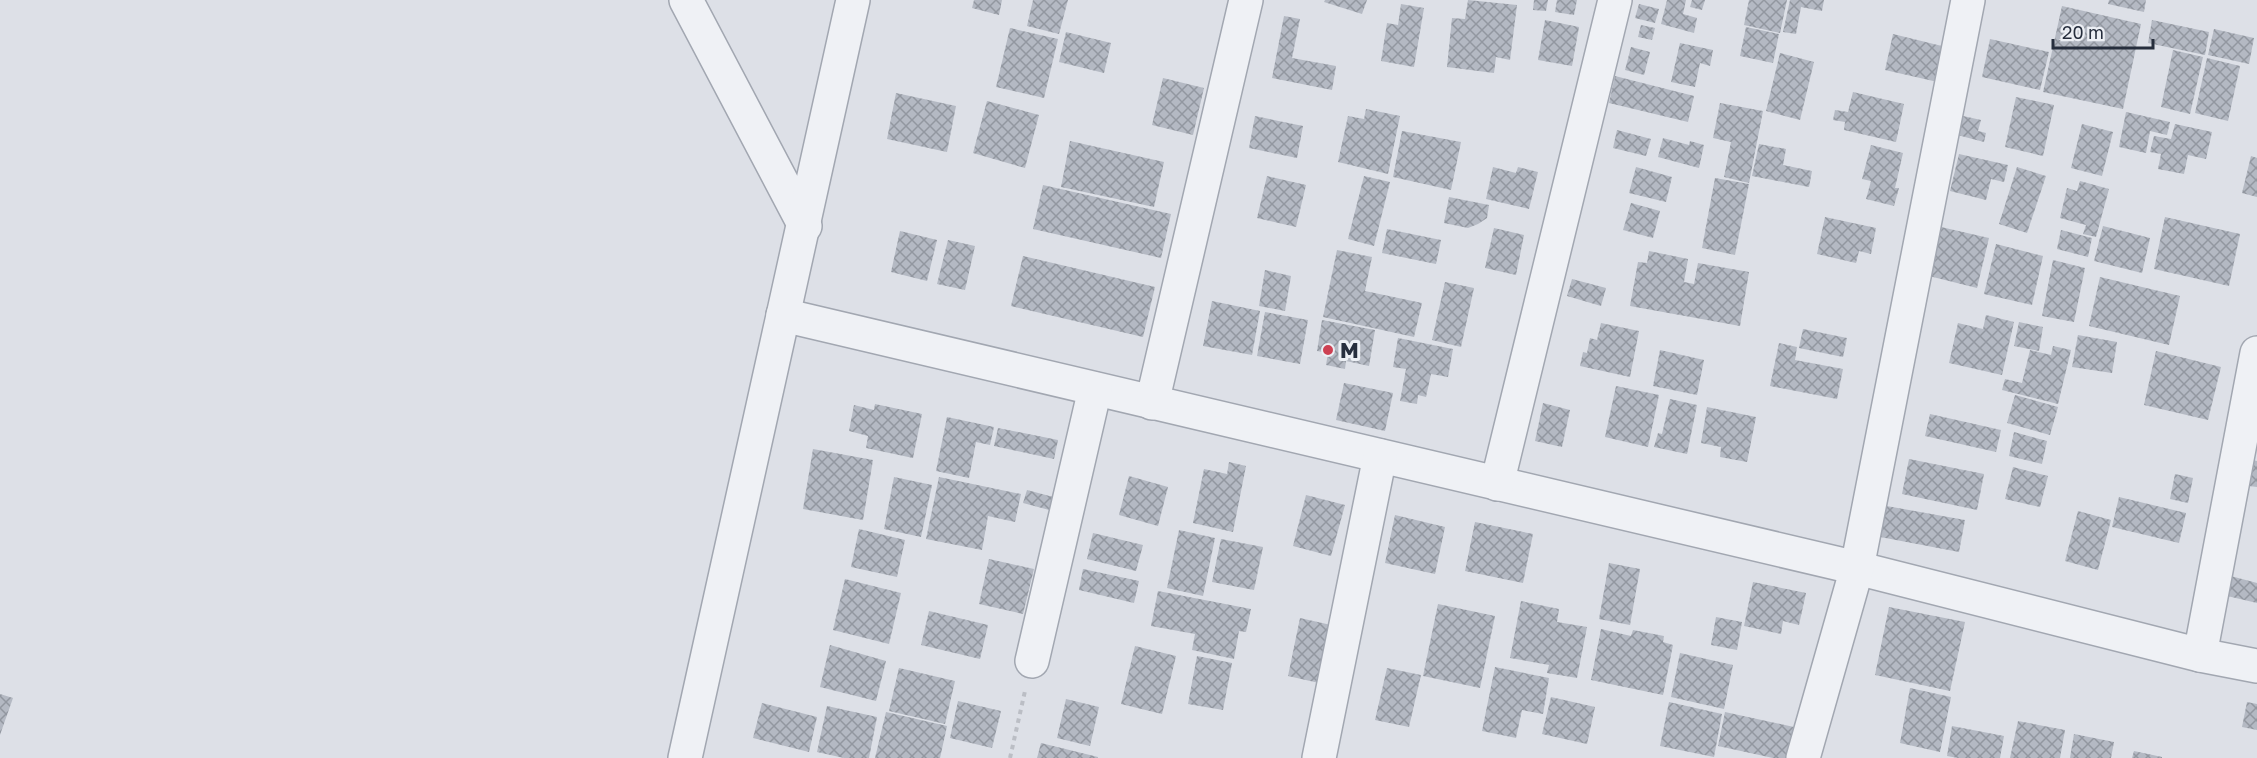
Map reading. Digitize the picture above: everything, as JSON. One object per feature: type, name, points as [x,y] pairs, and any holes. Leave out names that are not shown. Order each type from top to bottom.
[{"type":"street","points":[[686,0],[805,226]]},
{"type":"street","points":[[685,758],[783,315],[805,226],[853,0]]},
{"type":"street","points":[[1152,403],[1246,0]]},
{"type":"street","points":[[1497,484],[1615,0]]},
{"type":"street","points":[[1803,758],[1857,568],[1968,0]]},
{"type":"street","points":[[783,315],[1857,568],[2200,655],[2257,666]]},
{"type":"street","points":[[2200,655],[2257,353]]},
{"type":"street","points":[[1032,661],[1095,389]]},
{"type":"street","points":[[1319,758],[1380,456]]},
{"type":"path","points":[[1010,758],[1032,661]]},
{"type":"building","points":[[974,0],[1002,0],[999,15],[972,8]]},
{"type":"building","points":[[1033,0],[1068,0],[1059,34],[1027,26]]},
{"type":"building","points":[[1325,0],[1367,0],[1362,14],[1324,2]]},
{"type":"building","points":[[1468,0],[1517,5],[1510,60],[1496,57],[1494,73],[1447,67],[1452,18],[1465,19]]},
{"type":"building","points":[[1534,0],[1548,0],[1546,11],[1533,10]]},
{"type":"building","points":[[1557,0],[1577,0],[1574,15],[1555,12]]},
{"type":"building","points":[[1667,0],[1686,0],[1683,14],[1697,18],[1694,33],[1661,24]]},
{"type":"building","points":[[1692,0],[1705,0],[1702,10],[1690,7]]},
{"type":"building","points":[[1749,0],[1787,0],[1780,33],[1744,25]]},
{"type":"building","points":[[1790,0],[1824,0],[1822,11],[1801,7],[1796,34],[1783,32]]},
{"type":"building","points":[[2109,0],[2146,0],[2144,12],[2108,4]]},
{"type":"building","points":[[1401,4],[1424,8],[1414,67],[1381,61],[1387,23],[1398,25]]},
{"type":"building","points":[[1639,4],[1659,9],[1655,23],[1635,18]]},
{"type":"building","points":[[2062,6],[2141,24],[2123,109],[2043,92]]},
{"type":"building","points":[[1284,16],[1300,19],[1292,58],[1336,66],[1332,90],[1272,78]]},
{"type":"building","points":[[1545,20],[1579,27],[1572,66],[1538,60]]},
{"type":"building","points":[[2152,20],[2209,32],[2205,55],[2148,43]]},
{"type":"building","points":[[1641,25],[1655,28],[1652,40],[1638,37]]},
{"type":"building","points":[[1746,27],[1779,34],[1773,63],[1740,56]]},
{"type":"building","points":[[1010,28],[1058,39],[1044,98],[996,87]]},
{"type":"building","points":[[2214,29],[2254,38],[2249,64],[2208,55]]},
{"type":"building","points":[[1066,32],[1111,43],[1104,73],[1059,62]]},
{"type":"building","points":[[1893,34],[1950,48],[1942,83],[1885,70]]},
{"type":"building","points":[[1990,39],[2049,52],[2040,90],[1982,77]]},
{"type":"building","points":[[1680,43],[1713,50],[1710,66],[1700,63],[1695,87],[1671,82]]},
{"type":"building","points":[[1631,47],[1650,52],[1644,75],[1625,70]]},
{"type":"building","points":[[2173,50],[2203,57],[2190,114],[2161,107]]},
{"type":"building","points":[[1780,53],[1814,62],[1800,120],[1766,111]]},
{"type":"building","points":[[2207,58],[2240,66],[2228,121],[2195,113]]},
{"type":"building","points":[[1615,76],[1694,96],[1688,122],[1609,103]]},
{"type":"building","points":[[1163,78],[1204,88],[1193,135],[1152,125]]},
{"type":"building","points":[[1853,92],[1904,104],[1896,142],[1844,130],[1845,122],[1833,120],[1835,110],[1848,112]]},
{"type":"building","points":[[896,93],[956,106],[947,152],[887,139]]},
{"type":"building","points":[[2016,97],[2054,105],[2043,156],[2005,147]]},
{"type":"building","points":[[987,101],[1039,115],[1025,168],[973,153]]},
{"type":"building","points":[[1720,103],[1763,111],[1749,183],[1724,177],[1731,142],[1713,138]]},
{"type":"building","points":[[1366,109],[1400,116],[1388,174],[1338,162],[1348,116],[1364,119]]},
{"type":"building","points":[[2126,112],[2170,122],[2167,135],[2150,131],[2146,153],[2119,147]]},
{"type":"building","points":[[1950,113],[1981,120],[1978,131],[1986,133],[1984,142],[1946,132]]},
{"type":"building","points":[[1255,116],[1303,126],[1297,158],[1249,148]]},
{"type":"building","points":[[2082,124],[2113,132],[2102,176],[2071,168]]},
{"type":"building","points":[[2175,124],[2212,132],[2206,159],[2188,155],[2184,174],[2158,169],[2161,154],[2150,152],[2154,136],[2171,139]]},
{"type":"building","points":[[1617,130],[1651,139],[1646,156],[1613,148]]},
{"type":"building","points":[[1402,131],[1461,142],[1451,190],[1393,177]]},
{"type":"building","points":[[1663,138],[1689,145],[1690,141],[1704,145],[1699,168],[1658,157]]},
{"type":"building","points":[[1070,141],[1164,162],[1154,207],[1061,187]]},
{"type":"building","points":[[1759,144],[1786,149],[1783,165],[1812,171],[1809,187],[1752,176]]},
{"type":"building","points":[[1871,145],[1903,153],[1895,188],[1899,188],[1894,206],[1866,199],[1871,181],[1862,179]]},
{"type":"building","points":[[1959,154],[2008,165],[2004,182],[1991,179],[1986,200],[1950,191]]},
{"type":"building","points":[[2251,156],[2257,158],[2257,197],[2242,193]]},
{"type":"building","points":[[1493,167],[1516,173],[1518,167],[1538,172],[1529,209],[1486,199]]},
{"type":"building","points":[[1636,167],[1672,177],[1666,202],[1629,193]]},
{"type":"building","points":[[2017,167],[2046,176],[2027,233],[1999,224]]},
{"type":"building","points":[[1267,176],[1306,185],[1296,227],[1257,218]]},
{"type":"building","points":[[1364,176],[1390,182],[1374,246],[1348,239]]},
{"type":"building","points":[[1715,178],[1749,184],[1735,255],[1702,248]]},
{"type":"building","points":[[2080,181],[2109,189],[2096,237],[2083,234],[2086,225],[2060,218],[2067,188],[2077,191]]},
{"type":"building","points":[[1043,185],[1171,214],[1161,258],[1033,229]]},
{"type":"building","points":[[1449,197],[1489,205],[1487,218],[1468,228],[1444,223]]},
{"type":"building","points":[[1631,203],[1660,211],[1653,238],[1623,230]]},
{"type":"building","points":[[1825,217],[1876,228],[1871,254],[1859,251],[1856,263],[1817,254]]},
{"type":"building","points":[[2165,217],[2240,234],[2229,286],[2154,269]]},
{"type":"building","points":[[2103,226],[2150,238],[2142,273],[2094,261]]},
{"type":"building","points":[[1941,227],[1989,238],[1977,288],[1929,276]]},
{"type":"building","points":[[1494,228],[1524,235],[1516,275],[1485,268]]},
{"type":"building","points":[[1387,229],[1441,240],[1436,264],[1382,253]]},
{"type":"building","points":[[2061,230],[2092,238],[2088,257],[2057,249]]},
{"type":"building","points":[[900,231],[937,240],[927,281],[891,272]]},
{"type":"building","points":[[948,240],[975,246],[965,290],[937,284]]},
{"type":"building","points":[[1996,244],[2043,256],[2032,305],[1984,294]]},
{"type":"building","points":[[1337,250],[1372,257],[1365,291],[1422,303],[1414,337],[1323,317]]},
{"type":"building","points":[[1649,251],[1688,259],[1684,282],[1694,284],[1698,263],[1749,272],[1740,326],[1630,306],[1638,262],[1647,263]]},
{"type":"building","points":[[1023,256],[1155,287],[1143,337],[1011,306]]},
{"type":"building","points":[[2053,260],[2085,268],[2074,322],[2042,316]]},
{"type":"building","points":[[1265,270],[1291,276],[1285,311],[1259,306]]},
{"type":"building","points":[[2100,277],[2180,296],[2169,345],[2089,326]]},
{"type":"building","points":[[1572,279],[1606,288],[1601,306],[1567,296]]},
{"type":"building","points":[[1445,282],[1474,288],[1461,347],[1432,340]]},
{"type":"building","points":[[1212,301],[1260,311],[1252,355],[1203,346]]},
{"type":"building","points":[[1265,312],[1308,320],[1300,364],[1257,356]]},
{"type":"building","points":[[1986,315],[2014,322],[2002,375],[1949,363],[1958,323],[1983,329]]},
{"type":"building","points":[[1322,320],[1375,330],[1369,366],[1346,361],[1345,369],[1326,365],[1328,353],[1317,351]]},
{"type":"building","points":[[2019,322],[2043,327],[2039,351],[2014,346]]},
{"type":"building","points":[[1601,323],[1639,331],[1630,377],[1580,366],[1583,352],[1587,353],[1590,338],[1597,340]]},
{"type":"building","points":[[1803,329],[1847,338],[1843,357],[1799,348]]},
{"type":"building","points":[[2078,335],[2117,342],[2112,373],[2072,367]]},
{"type":"building","points":[[1398,338],[1453,349],[1448,377],[1431,374],[1426,397],[1418,395],[1417,404],[1400,401],[1406,369],[1393,367]]},
{"type":"building","points":[[1779,343],[1797,347],[1795,360],[1843,369],[1837,399],[1770,386]]},
{"type":"building","points":[[2053,346],[2071,350],[2058,404],[2002,390],[2005,379],[2022,383],[2030,350],[2051,355]]},
{"type":"building","points":[[1660,350],[1704,360],[1697,395],[1653,386]]},
{"type":"building","points":[[2156,351],[2221,367],[2208,420],[2144,405]]},
{"type":"building","points":[[1344,383],[1393,393],[1385,431],[1336,420]]},
{"type":"building","points":[[1616,386],[1659,395],[1648,447],[1605,437]]},
{"type":"building","points":[[2015,395],[2058,407],[2050,435],[2007,423]]},
{"type":"building","points":[[1670,399],[1697,405],[1687,454],[1654,447],[1658,433],[1662,434]]},
{"type":"building","points":[[1543,403],[1570,410],[1562,447],[1535,441]]},
{"type":"building","points":[[875,404],[922,414],[913,458],[866,448],[868,436],[849,431],[854,405],[874,410]]},
{"type":"building","points":[[1707,407],[1756,417],[1747,462],[1720,457],[1721,447],[1701,443]]},
{"type":"building","points":[[1930,414],[2001,430],[1996,452],[1925,436]]},
{"type":"building","points":[[947,417],[994,427],[990,445],[976,442],[969,478],[936,471]]},
{"type":"building","points":[[998,428],[1058,440],[1054,459],[994,446]]},
{"type":"building","points":[[2014,432],[2047,441],[2042,464],[2009,456]]},
{"type":"building","points":[[813,449],[873,460],[863,520],[803,509]]},
{"type":"building","points":[[1909,459],[1984,474],[1977,510],[1902,494]]},
{"type":"building","points":[[2253,460],[2257,461],[2257,487],[2249,486]]},
{"type":"building","points":[[1229,462],[1246,466],[1233,532],[1193,523],[1204,469],[1227,474]]},
{"type":"building","points":[[2013,467],[2048,476],[2040,507],[2005,499]]},
{"type":"building","points":[[2175,474],[2193,478],[2188,503],[2170,499]]},
{"type":"building","points":[[1129,476],[1168,487],[1158,526],[1119,515]]},
{"type":"building","points":[[894,477],[932,485],[921,537],[884,529]]},
{"type":"building","points":[[939,477],[1021,494],[1015,522],[988,516],[982,550],[926,539]]},
{"type":"building","points":[[1027,490],[1057,498],[1053,511],[1023,503]]},
{"type":"building","points":[[1306,495],[1345,505],[1331,556],[1293,546]]},
{"type":"building","points":[[2119,497],[2186,513],[2179,543],[2112,527]]},
{"type":"building","points":[[1881,505],[1965,520],[1959,552],[1875,536]]},
{"type":"building","points":[[2078,511],[2111,520],[2098,570],[2065,561]]},
{"type":"building","points":[[1395,515],[1445,527],[1435,574],[1385,563]]},
{"type":"building","points":[[1475,522],[1533,534],[1523,583],[1465,571]]},
{"type":"building","points":[[859,529],[905,540],[897,577],[851,567]]},
{"type":"building","points":[[1179,530],[1215,538],[1203,596],[1167,588]]},
{"type":"building","points":[[1093,533],[1143,545],[1136,571],[1087,559]]},
{"type":"building","points":[[1221,539],[1263,547],[1254,590],[1212,582]]},
{"type":"building","points":[[989,559],[1034,569],[1023,614],[979,604]]},
{"type":"building","points":[[1609,563],[1640,569],[1630,625],[1599,619]]},
{"type":"building","points":[[1083,569],[1139,581],[1134,603],[1079,590]]},
{"type":"building","points":[[2227,575],[2257,583],[2257,603],[2223,595]]},
{"type":"building","points":[[845,579],[901,593],[889,644],[833,630]]},
{"type":"building","points":[[1753,582],[1806,593],[1799,625],[1783,621],[1781,634],[1744,626]]},
{"type":"building","points":[[1158,591],[1251,609],[1246,632],[1239,631],[1234,659],[1192,650],[1195,634],[1151,626]]},
{"type":"building","points":[[1521,601],[1559,609],[1557,622],[1587,627],[1577,678],[1547,673],[1549,665],[1510,658]]},
{"type":"building","points":[[1438,604],[1495,616],[1480,688],[1423,676]]},
{"type":"building","points":[[1889,607],[1965,622],[1950,691],[1875,675]]},
{"type":"building","points":[[929,611],[988,625],[980,659],[921,645]]},
{"type":"building","points":[[1716,617],[1742,622],[1737,650],[1711,645]]},
{"type":"building","points":[[1300,618],[1331,625],[1319,683],[1288,676]]},
{"type":"building","points":[[1601,629],[1631,636],[1633,630],[1664,636],[1663,642],[1673,645],[1663,695],[1591,680]]},
{"type":"building","points":[[830,645],[886,661],[876,701],[820,687]]},
{"type":"building","points":[[1135,646],[1176,656],[1162,714],[1121,704]]},
{"type":"building","points":[[1680,653],[1733,665],[1724,709],[1671,697]]},
{"type":"building","points":[[1197,656],[1232,663],[1223,710],[1188,704]]},
{"type":"building","points":[[1495,667],[1549,678],[1543,714],[1522,710],[1516,738],[1482,731]]},
{"type":"building","points":[[899,668],[955,681],[945,724],[889,711]]},
{"type":"building","points":[[1387,668],[1421,675],[1409,727],[1375,720]]},
{"type":"building","points":[[1910,688],[1951,697],[1940,752],[1900,743]]},
{"type":"building","points":[[0,694],[13,698],[0,735]]},
{"type":"building","points":[[1551,697],[1595,707],[1587,744],[1542,734]]},
{"type":"building","points":[[1066,699],[1099,707],[1090,746],[1057,738]]},
{"type":"building","points":[[958,701],[1001,711],[992,748],[950,738]]},
{"type":"building","points":[[1669,702],[1722,714],[1714,757],[1660,746]]},
{"type":"building","points":[[2247,702],[2257,704],[2257,730],[2242,727]]},
{"type":"building","points":[[762,703],[817,717],[809,752],[753,738]]},
{"type":"building","points":[[827,706],[877,717],[869,758],[844,758],[817,752]]},
{"type":"building","points":[[886,712],[947,726],[940,758],[875,758]]},
{"type":"building","points":[[1725,712],[1794,727],[1788,758],[1773,758],[1718,746]]},
{"type":"building","points":[[2018,721],[2065,730],[2060,758],[2010,758]]},
{"type":"building","points":[[1952,726],[2004,736],[2000,758],[1947,756]]},
{"type":"building","points":[[2074,734],[2114,742],[2111,758],[2070,758]]},
{"type":"building","points":[[1041,743],[1098,757],[1098,758],[1037,758]]},
{"type":"building","points":[[2134,751],[2162,757],[2162,758],[2132,758]]},
{"type":"place","name":"M","points":[[1328,350]]}]
